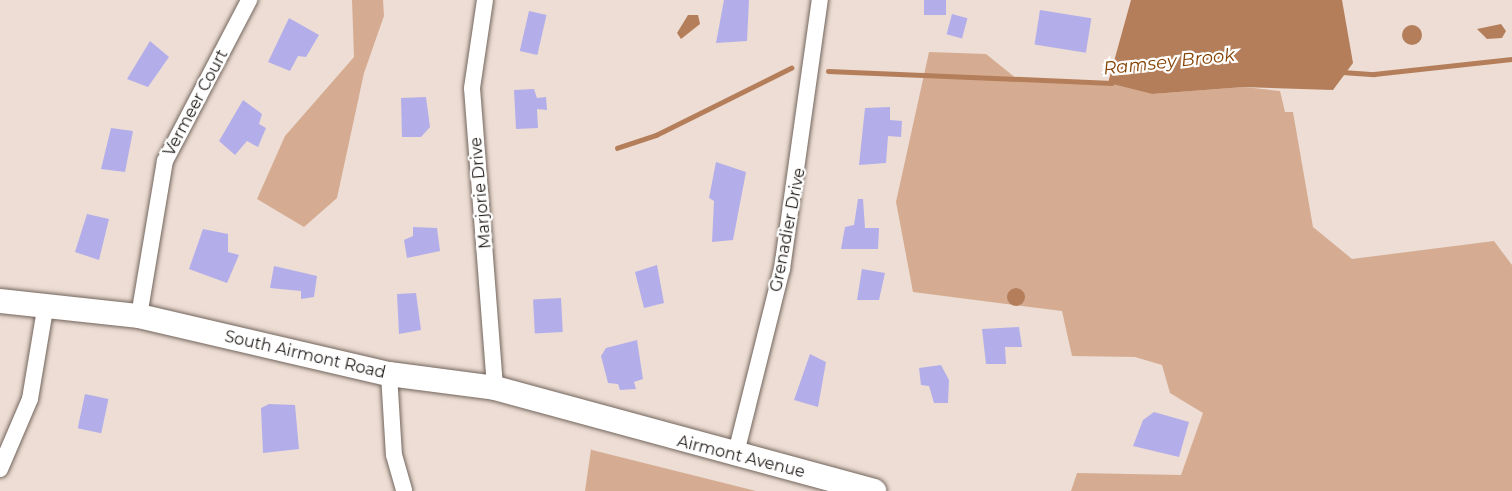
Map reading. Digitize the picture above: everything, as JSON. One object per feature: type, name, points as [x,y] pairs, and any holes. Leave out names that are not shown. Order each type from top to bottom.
[{"type":"street","name":"Vermeer Court","points":[[139,316],[165,160],[249,0]]},
{"type":"street","name":"Marjorie Drive","points":[[485,0],[472,88],[495,388]]},
{"type":"street","name":"Grenadier Drive","points":[[735,457],[782,269],[820,0]]},
{"type":"street","name":"South Airmont Road","points":[[0,301],[46,303],[139,316],[389,374],[495,388],[608,423]]},
{"type":"street","points":[[0,469],[30,399],[46,303]]},
{"type":"street","points":[[389,374],[394,455],[404,491]]},
{"type":"street","name":"Airmont Avenue","points":[[608,423],[874,491]]},
{"type":"shaded area","points":[[352,0],[383,0],[384,16],[364,73],[337,198],[304,227],[257,199],[285,136],[354,57]]},
{"type":"shaded area","points":[[929,52],[986,54],[1017,79],[1108,83],[1152,94],[1244,87],[1280,91],[1285,112],[1293,112],[1313,227],[1352,259],[1494,241],[1512,265],[1512,491],[1071,491],[1077,473],[1181,475],[1203,413],[1170,393],[1162,365],[1135,357],[1072,356],[1062,311],[913,292],[896,202]]},
{"type":"shaded area","points":[[592,450],[756,491],[585,491]]},
{"type":"water","points":[[1131,0],[1342,0],[1353,63],[1333,90],[1244,87],[1152,94],[1108,83]]},
{"type":"water","points":[[688,15],[698,15],[700,24],[681,39],[677,33]]},
{"type":"water","points":[[1501,24],[1506,31],[1502,38],[1487,39],[1477,29]]},
{"type":"water","points":[[1412,25],[1419,28],[1422,35],[1419,42],[1412,45],[1405,42],[1402,35],[1405,28]]},
{"type":"water","points":[[1012,288],[1020,288],[1025,293],[1023,304],[1012,306],[1007,301],[1007,293]]},
{"type":"building","points":[[724,0],[749,0],[747,41],[716,43]]},
{"type":"building","points":[[924,0],[946,0],[946,15],[924,15]]},
{"type":"building","points":[[1040,10],[1091,18],[1086,53],[1035,45]]},
{"type":"building","points":[[529,11],[547,15],[537,55],[520,51]]},
{"type":"building","points":[[952,14],[967,18],[962,38],[947,34]]},
{"type":"building","points":[[289,18],[319,35],[306,57],[298,56],[290,71],[268,62]]},
{"type":"building","points":[[150,41],[169,57],[148,87],[127,79]]},
{"type":"building","points":[[534,89],[537,98],[546,97],[547,110],[537,109],[538,128],[516,129],[514,90]]},
{"type":"building","points":[[426,97],[430,127],[421,137],[402,137],[401,98]]},
{"type":"building","points":[[243,100],[262,114],[259,124],[266,128],[258,147],[247,141],[235,155],[219,141]]},
{"type":"building","points":[[890,107],[890,120],[902,121],[901,137],[888,136],[886,163],[859,165],[865,108]]},
{"type":"building","points":[[111,128],[133,131],[125,172],[101,169]]},
{"type":"building","points":[[716,162],[746,172],[733,240],[712,242],[714,201],[709,198]]},
{"type":"building","points":[[858,199],[863,199],[865,228],[879,228],[878,249],[841,249],[845,227],[854,225]]},
{"type":"building","points":[[87,214],[109,219],[99,260],[75,252]]},
{"type":"building","points":[[413,227],[437,228],[440,251],[407,258],[404,240],[413,236]]},
{"type":"building","points":[[203,229],[228,234],[228,252],[239,255],[227,283],[189,269]]},
{"type":"building","points":[[657,265],[664,303],[644,308],[635,272]]},
{"type":"building","points":[[274,266],[317,276],[314,297],[301,299],[301,291],[270,288]]},
{"type":"building","points":[[862,269],[885,273],[879,300],[857,300]]},
{"type":"building","points":[[416,293],[421,330],[399,334],[397,294]]},
{"type":"building","points":[[561,298],[563,332],[535,333],[533,299]]},
{"type":"building","points":[[1019,327],[1022,347],[1005,347],[1006,364],[986,364],[982,329]]},
{"type":"building","points":[[637,340],[643,379],[634,382],[636,389],[620,390],[618,384],[608,383],[601,356],[606,348]]},
{"type":"building","points":[[810,354],[826,362],[818,407],[794,400]]},
{"type":"building","points":[[941,365],[949,380],[948,403],[934,403],[929,386],[921,385],[919,368]]},
{"type":"building","points":[[85,394],[108,399],[101,433],[78,428]]},
{"type":"building","points":[[269,404],[295,405],[299,449],[263,453],[261,408]]},
{"type":"building","points":[[1154,412],[1189,422],[1179,457],[1133,446],[1143,420]]},
{"type":"waterway","name":"Ramsey Brook","points":[[1342,72],[1374,74],[1512,59]]},
{"type":"waterway","name":"Ramsey Brook","points":[[617,148],[656,135],[791,68]]},
{"type":"waterway","name":"Ramsey Brook","points":[[828,71],[1112,83]]}]
